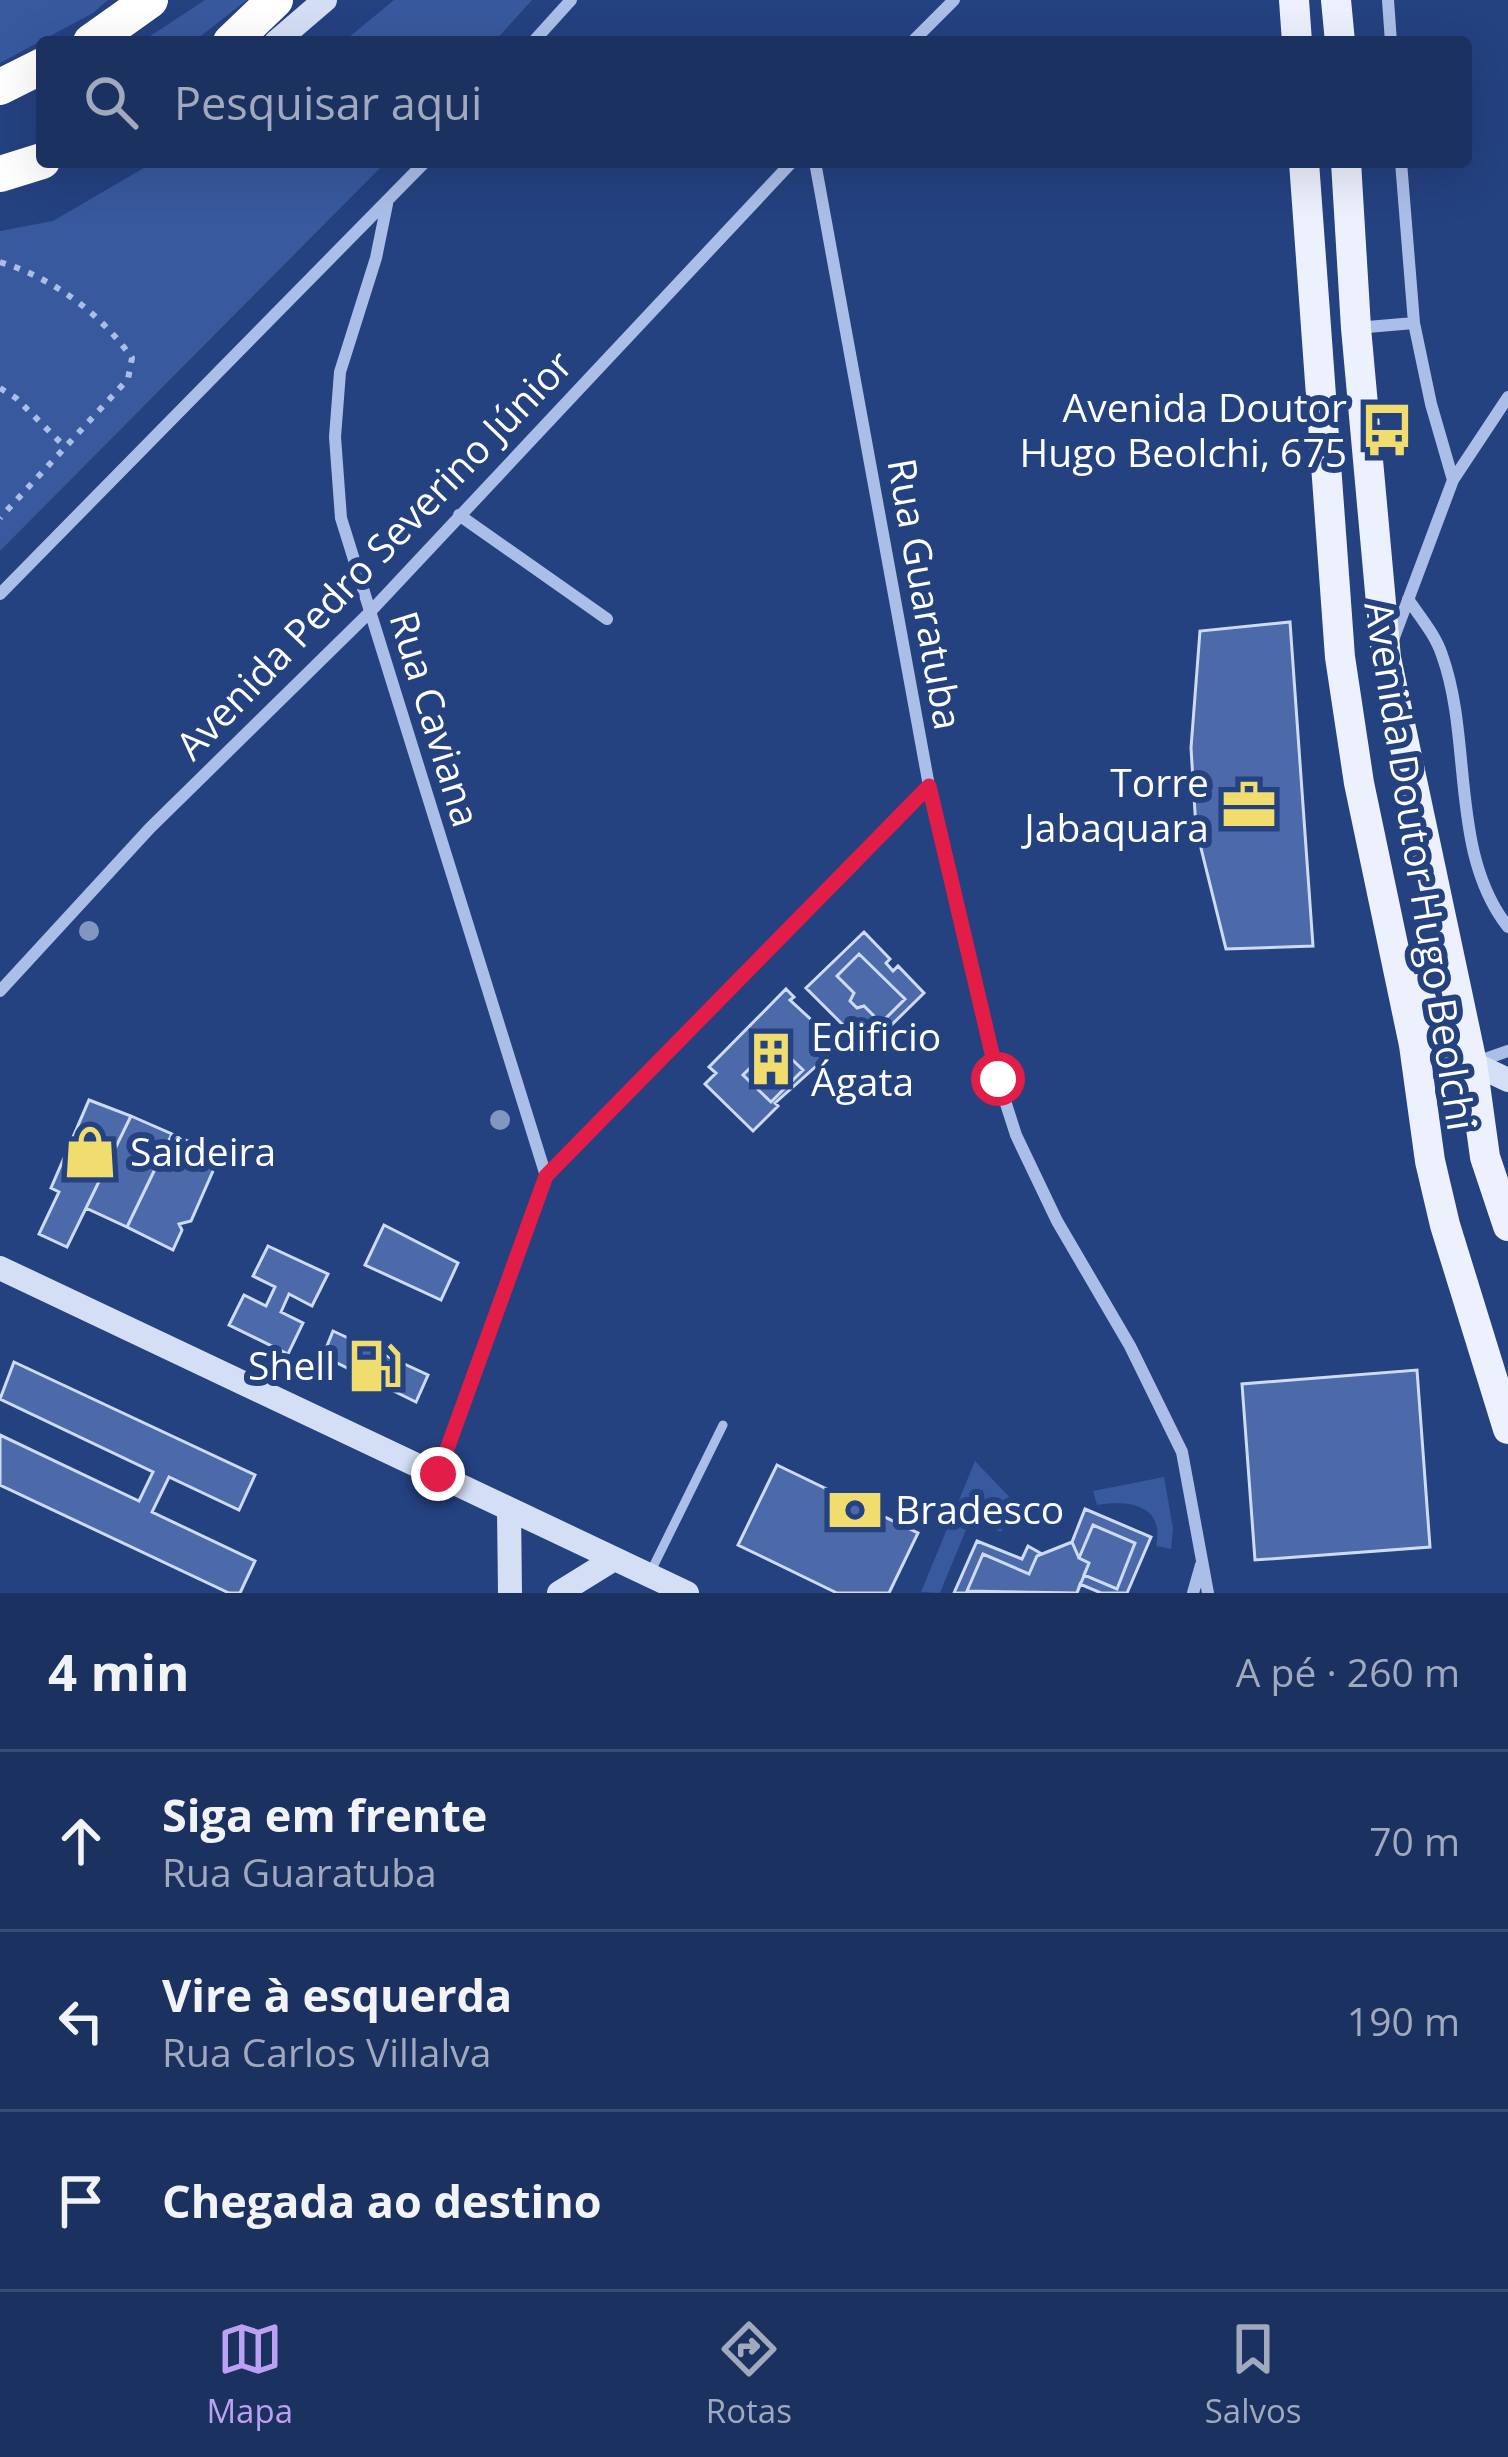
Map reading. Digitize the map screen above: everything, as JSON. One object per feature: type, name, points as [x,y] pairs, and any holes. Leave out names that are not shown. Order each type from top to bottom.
[{"type":"highway","points":[[99,36],[149,0]]},
{"type":"highway","points":[[237,36],[275,0]]},
{"type":"highway","points":[[0,87],[36,69]]},
{"type":"highway","points":[[0,174],[36,163]]},
{"type":"main road","points":[[283,36],[325,0]]},
{"type":"main road","points":[[1294,0],[1297,36]]},
{"type":"main road","points":[[1332,0],[1335,36]]},
{"type":"main road","name":"Avenida Doutor Hugo Beolchi","points":[[1304,168],[1340,658],[1380,888],[1414,1045],[1435,1183],[1508,1429]]},
{"type":"main road","name":"Avenida Doutor Hugo Beolchi","points":[[1346,168],[1386,658],[1472,1064],[1485,1157],[1508,1226]]},
{"type":"main road","points":[[1380,888],[1436,1040],[1455,1058],[1508,1080]]},
{"type":"main road","points":[[1,1270],[687,1593]]},
{"type":"main road","points":[[509,1509],[510,1593]]},
{"type":"main road","points":[[559,1593],[614,1558]]},
{"type":"street","points":[[538,36],[571,0]]},
{"type":"street","points":[[918,36],[954,0]]},
{"type":"street","points":[[1388,0],[1391,36]]},
{"type":"street","points":[[0,594],[419,168]]},
{"type":"street","name":"Avenida Pedro Severino Júnior","points":[[0,991],[150,828],[370,611],[786,168]]},
{"type":"street","name":"Rua Guaratuba","points":[[816,168],[929,786],[998,1079],[1016,1135],[1057,1221],[1130,1346],[1182,1452],[1208,1593]]},
{"type":"street","points":[[1401,168],[1414,323],[1430,404],[1453,480]]},
{"type":"street","name":"Rua Caviana","points":[[387,204],[376,258],[340,372],[335,437],[341,518],[546,1176]]},
{"type":"street","points":[[1356,328],[1414,323]]},
{"type":"street","points":[[1386,658],[1453,480],[1508,397]]},
{"type":"street","points":[[459,515],[607,619]]},
{"type":"street","name":"Avenida Doutor Hugo Beolchi","points":[[1408,599],[1444,660],[1454,698],[1471,834],[1483,882],[1508,927]]},
{"type":"street","points":[[438,1474],[546,1176],[929,786]]},
{"type":"street","points":[[1472,1064],[1508,1051]]},
{"type":"street","name":"Rua Guaratuba","points":[[1192,1593],[1202,1564]]},
{"type":"lane","points":[[650,1574],[723,1425]]},
{"type":"path","points":[[0,262],[49,282],[84,306],[132,358],[128,379],[0,518]]},
{"type":"path","points":[[0,388],[65,447]]},
{"type":"shaded area","points":[[0,0],[108,0],[50,36],[36,36],[36,44],[0,63]]},
{"type":"shaded area","points":[[205,0],[247,0],[201,36],[150,36]]},
{"type":"shaded area","points":[[394,0],[532,0],[499,36],[350,36]]},
{"type":"shaded area","points":[[144,168],[380,168],[0,551],[0,231],[53,221]]},
{"type":"shaded area","points":[[975,1461],[1017,1505],[1029,1503],[1023,1522],[1008,1515],[1001,1532],[970,1520],[940,1593],[921,1592]]},
{"type":"shaded area","points":[[1164,1477],[1173,1528],[1171,1549],[1156,1546],[1155,1521],[1141,1508],[1121,1503],[1097,1505],[1093,1491]]},
{"type":"building","name":"Torre Jabaquara","points":[[1290,622],[1313,946],[1226,949],[1196,828],[1191,748],[1200,631]]},
{"type":"building","points":[[864,932],[890,959],[886,963],[893,971],[898,966],[924,993],[867,1049],[806,988]]},
{"type":"building","points":[[859,954],[905,999],[881,1023],[864,1006],[857,1008],[850,1001],[854,993],[837,976]]},
{"type":"building","name":"Edificio Ágata","points":[[786,989],[794,997],[790,1000],[832,1039],[826,1046],[832,1052],[775,1103],[778,1106],[753,1131],[705,1084],[716,1073],[709,1067]]},
{"type":"building","points":[[775,1043],[803,1070],[771,1102],[743,1075]]},
{"type":"building","name":"Saideira","points":[[89,1100],[131,1116],[67,1247],[39,1234],[59,1192],[51,1188]]},
{"type":"building","points":[[131,1116],[172,1134],[127,1227],[86,1208]]},
{"type":"building","points":[[172,1134],[220,1155],[191,1221],[179,1224],[182,1230],[173,1250],[127,1227]]},
{"type":"building","points":[[384,1225],[458,1263],[441,1300],[365,1265]]},
{"type":"building","points":[[268,1246],[328,1274],[312,1306],[289,1294],[281,1312],[303,1323],[288,1354],[229,1325],[244,1295],[266,1306],[275,1287],[253,1276]]},
{"type":"building","name":"Shell","points":[[333,1331],[428,1375],[416,1402],[323,1356]]},
{"type":"building","points":[[14,1362],[255,1475],[239,1510],[169,1477],[152,1512],[255,1561],[240,1593],[229,1593],[0,1485],[0,1435],[139,1501],[153,1472],[0,1399]]},
{"type":"building","points":[[1417,1370],[1430,1547],[1255,1560],[1242,1384]]},
{"type":"building","points":[[777,1465],[918,1533],[889,1593],[837,1593],[738,1545]]},
{"type":"building","points":[[1085,1509],[1151,1537],[1127,1593],[1101,1593],[1080,1584],[1077,1593],[954,1593],[977,1541],[1022,1559],[1028,1546],[1042,1554],[1072,1542]]},
{"type":"building","points":[[1093,1525],[1135,1543],[1117,1589],[1084,1575],[1089,1563],[1079,1558]]},
{"type":"building","points":[[1072,1542],[1079,1558],[1089,1563],[1077,1593],[967,1591],[983,1554],[1029,1574],[1037,1556]]},
{"type":"place","name":"Avenida Doutor Hugo Beolchi, 675","points":[[1387,430]]},
{"type":"place","name":"Torre Jabaquara","points":[[1249,805]]},
{"type":"place","name":"Edificio Ágata","points":[[771,1059]]},
{"type":"place","name":"Saideira","points":[[90,1152]]},
{"type":"place","name":"Shell","points":[[375,1366]]},
{"type":"place","name":"Bradesco","points":[[855,1510]]},
{"type":"route","points":[[438,1474],[546,1176],[929,786],[998,1079]]}]
